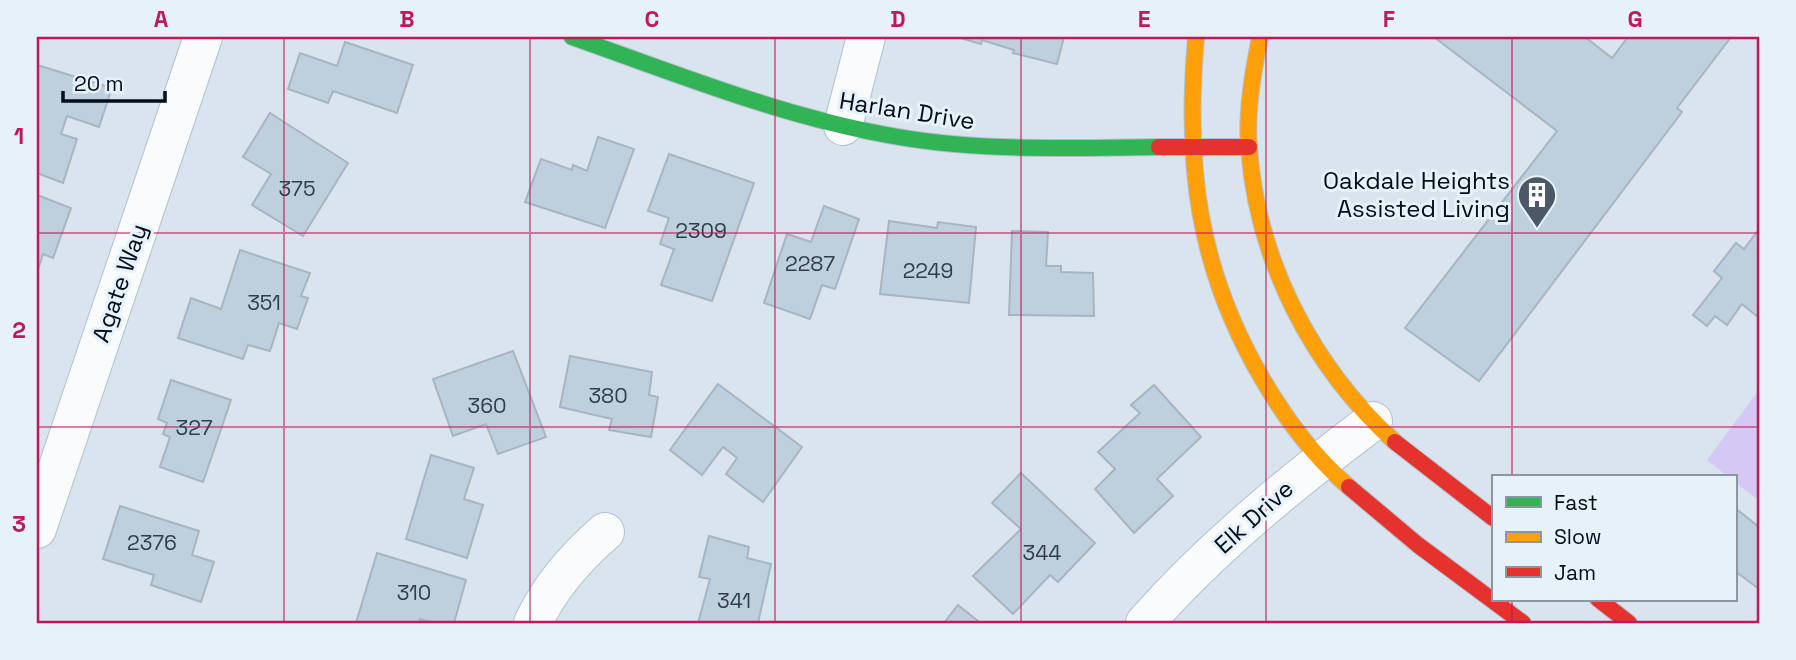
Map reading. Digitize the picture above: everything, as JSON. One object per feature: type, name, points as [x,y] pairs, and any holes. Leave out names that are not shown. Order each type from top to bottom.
[{"type":"main road","name":"Harlan Drive","points":[[572,37],[769,105],[843,126],[899,137],[1013,147],[1249,147]]},
{"type":"main road","points":[[1196,37],[1192,146],[1194,199],[1214,280],[1253,367],[1320,460],[1380,513],[1492,600]]},
{"type":"main road","points":[[1260,37],[1253,72],[1249,147],[1259,206],[1282,283],[1307,332],[1347,393],[1416,460],[1492,517]]},
{"type":"main road","points":[[1492,600],[1522,623]]},
{"type":"main road","points":[[1599,600],[1629,623]]},
{"type":"street","name":"Agate Way","points":[[37,529],[204,37]]},
{"type":"street","points":[[843,126],[866,37]]},
{"type":"street","name":"Elk Drive","points":[[1144,623],[1191,575],[1320,460],[1373,421]]},
{"type":"street","points":[[533,623],[552,588],[568,567],[605,532]]},
{"type":"shaded area","points":[[1759,390],[1759,501],[1736,483],[1736,475],[1726,475],[1707,460]]},
{"type":"building","points":[[957,37],[1064,37],[1057,64],[1013,53],[1014,50],[982,40],[981,44]]},
{"type":"building","name":"Oakdale Heights Assisted Living","points":[[1434,37],[1585,37],[1612,58],[1628,37],[1731,37],[1677,108],[1682,112],[1479,381],[1405,328],[1557,131]]},
{"type":"building","points":[[345,42],[413,65],[397,113],[333,91],[328,103],[288,89],[300,53],[337,66]]},
{"type":"building","points":[[37,65],[112,88],[99,127],[67,116],[61,134],[77,139],[63,183],[37,173]]},
{"type":"building","points":[[270,113],[348,163],[303,236],[252,205],[271,174],[243,157]]},
{"type":"building","points":[[598,137],[634,149],[605,228],[525,202],[541,159],[572,170],[573,165],[587,171]]},
{"type":"building","points":[[669,154],[754,183],[712,301],[661,285],[674,249],[660,244],[669,218],[648,211]]},
{"type":"building","points":[[37,195],[71,208],[53,258],[43,254],[37,273]]},
{"type":"building","points":[[824,206],[859,219],[835,289],[822,285],[810,319],[764,303],[787,234],[811,242]]},
{"type":"building","points":[[889,221],[937,228],[938,222],[976,227],[969,303],[880,294]]},
{"type":"building","points":[[1759,229],[1759,318],[1742,304],[1727,325],[1715,316],[1707,326],[1693,315],[1722,278],[1714,271],[1736,243],[1744,249]]},
{"type":"building","points":[[1012,231],[1048,232],[1046,266],[1061,266],[1061,272],[1093,273],[1094,316],[1009,315]]},
{"type":"building","points":[[240,250],[310,273],[301,296],[308,298],[297,329],[279,323],[270,351],[248,345],[243,359],[178,338],[191,298],[221,309]]},
{"type":"building","points":[[513,351],[546,437],[498,454],[486,424],[453,436],[433,379]]},
{"type":"building","points":[[570,356],[652,372],[649,395],[658,397],[651,437],[609,430],[612,419],[560,407]]},
{"type":"building","points":[[171,380],[231,400],[203,482],[160,467],[170,437],[163,434],[167,423],[158,419]]},
{"type":"building","points":[[718,384],[802,447],[763,502],[726,474],[737,458],[723,447],[702,475],[670,450]]},
{"type":"building","points":[[1154,385],[1201,437],[1157,479],[1173,496],[1134,533],[1095,489],[1115,469],[1098,452],[1140,413],[1131,405]]},
{"type":"building","points":[[431,455],[474,468],[464,499],[483,505],[467,558],[406,539]]},
{"type":"building","points":[[1021,473],[1095,543],[1058,582],[1050,575],[1013,614],[973,576],[1021,529],[992,503]]},
{"type":"building","points":[[120,506],[199,531],[192,555],[214,562],[201,602],[151,585],[154,575],[103,559]]},
{"type":"building","points":[[1736,509],[1759,527],[1759,589],[1736,572]]},
{"type":"building","points":[[709,536],[749,547],[747,558],[771,564],[758,623],[698,623],[710,579],[699,577]]},
{"type":"building","points":[[377,553],[466,580],[454,623],[435,623],[420,619],[419,623],[356,623]]},
{"type":"building","points":[[958,605],[978,621],[981,623],[944,623]]},
{"type":"traffic: fast","points":[[572,37],[764,104],[842,126],[882,134],[985,146],[1159,147]]},
{"type":"traffic: slow","points":[[1196,37],[1193,84],[1195,172],[1210,256],[1223,297],[1241,338],[1282,410],[1312,450],[1349,487]]},
{"type":"traffic: slow","points":[[1260,37],[1251,92],[1248,134],[1254,190],[1264,231],[1277,270],[1314,346],[1338,380],[1395,442]]},
{"type":"traffic: jam","points":[[1159,147],[1249,147]]},
{"type":"traffic: jam","points":[[1395,442],[1492,517]]},
{"type":"traffic: jam","points":[[1349,487],[1418,545],[1492,600]]},
{"type":"traffic: jam","points":[[1492,600],[1523,623]]},
{"type":"traffic: jam","points":[[1599,600],[1629,623]]},
{"type":"place","name":"Oakdale Heights Assisted Living","points":[[1537,229]]}]
